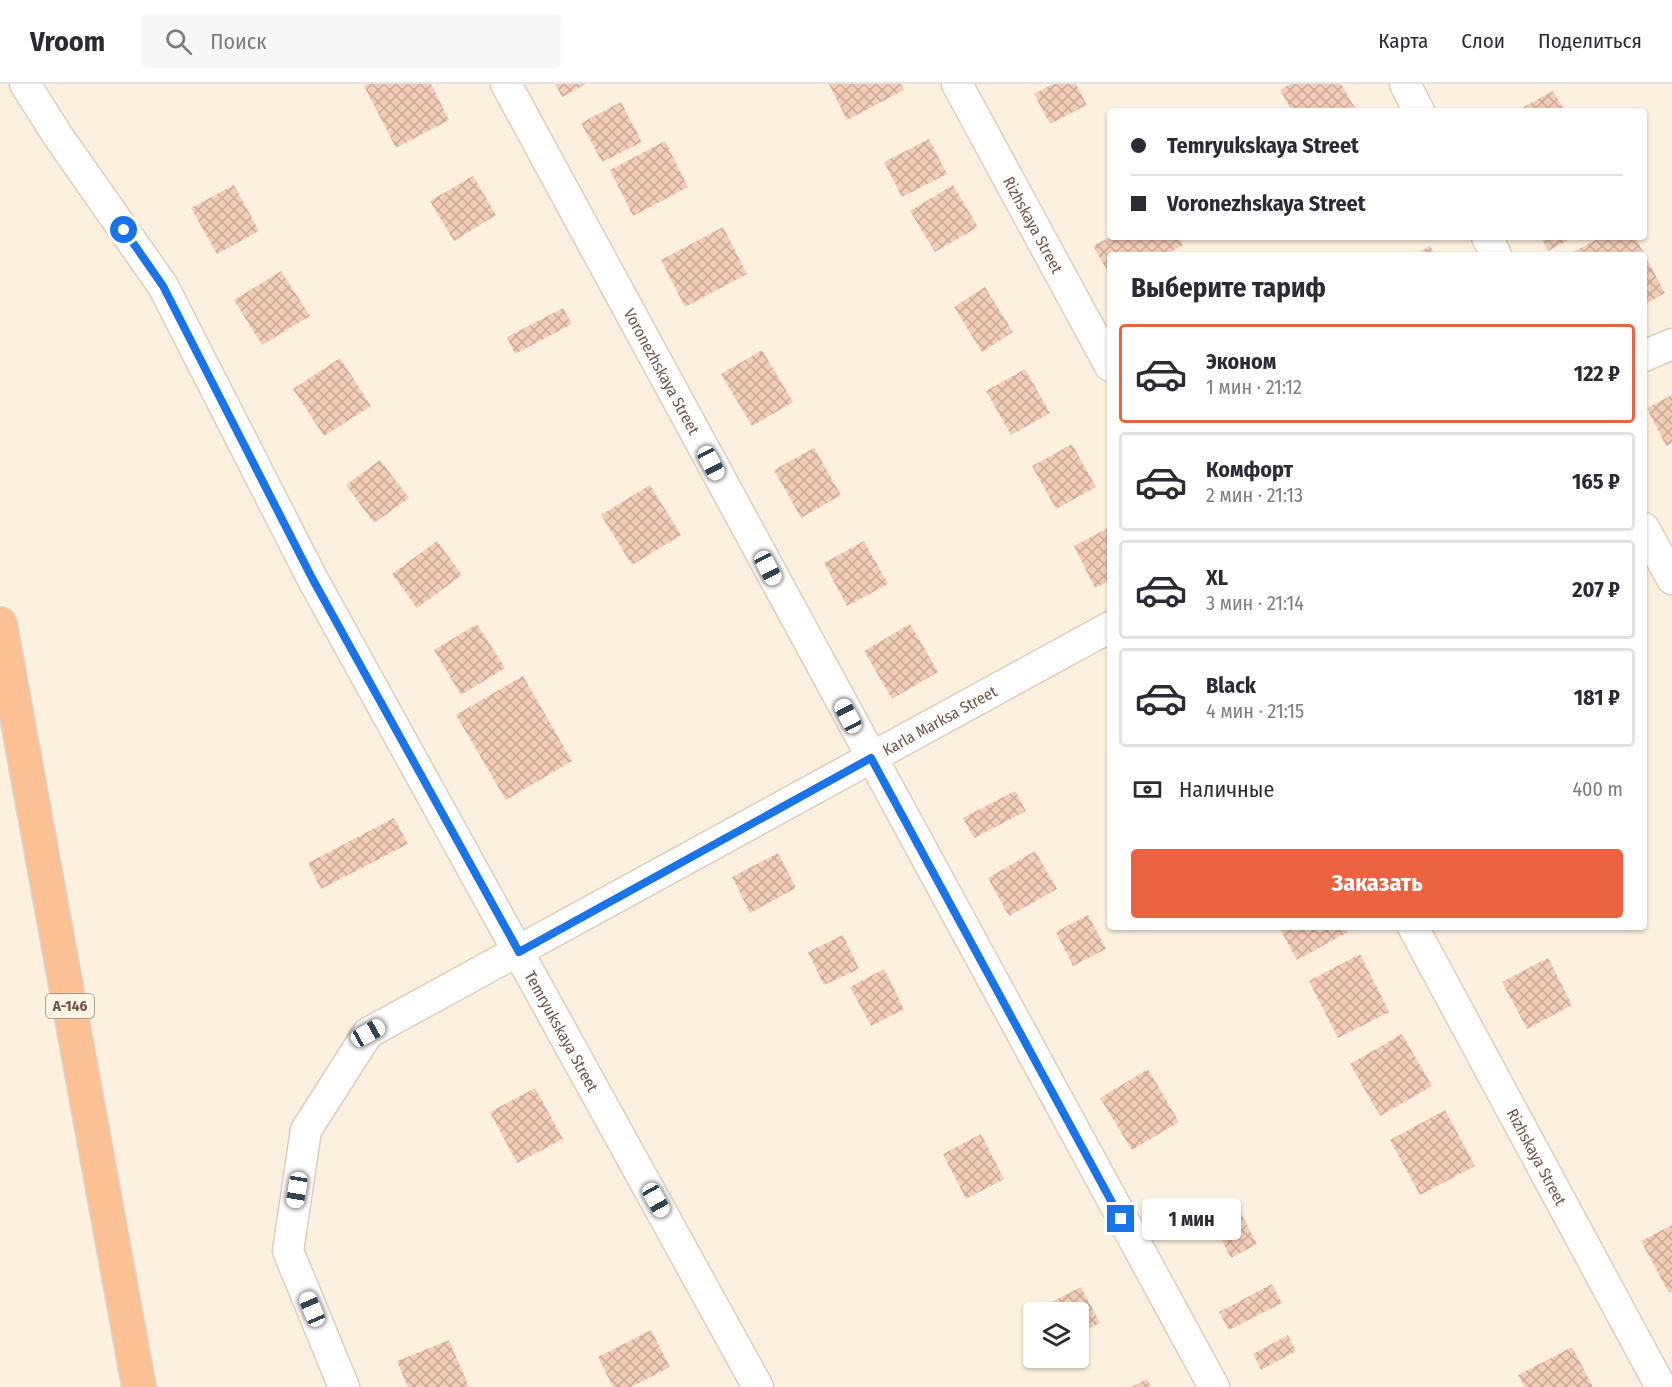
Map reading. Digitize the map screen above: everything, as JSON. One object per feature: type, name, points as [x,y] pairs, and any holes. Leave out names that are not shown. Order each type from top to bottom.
[{"type":"highway","name":"А-146","points":[[0,624],[139,1387]]},
{"type":"street","name":"Temryukskaya Street","points":[[25,84],[58,136],[163,286],[312,578],[758,1387]]},
{"type":"street","name":"Voronezhskaya Street","points":[[506,84],[1214,1387]]},
{"type":"street","name":"Rizhskaya Street","points":[[957,84],[1107,360]]},
{"type":"street","points":[[1405,84],[1417,108]]},
{"type":"street","points":[[1647,355],[1672,344]]},
{"type":"street","points":[[1647,533],[1672,579]]},
{"type":"street","name":"Karla Marksa Street","points":[[344,1387],[288,1251],[306,1130],[368,1033],[1107,629]]},
{"type":"street","name":"Rizhskaya Street","points":[[1415,930],[1661,1387]]},
{"type":"building","points":[[368,84],[431,84],[449,120],[396,148],[364,86]]},
{"type":"building","points":[[555,84],[586,84],[562,97]]},
{"type":"building","points":[[829,84],[901,84],[904,90],[847,120]]},
{"type":"building","points":[[1053,84],[1076,84],[1087,105],[1050,124],[1034,94]]},
{"type":"building","points":[[1290,84],[1341,84],[1355,108],[1290,108],[1280,90]]},
{"type":"building","points":[[1553,91],[1563,108],[1522,108]]},
{"type":"building","points":[[621,102],[642,142],[602,162],[581,123]]},
{"type":"building","points":[[929,139],[947,174],[902,197],[884,162]]},
{"type":"building","points":[[665,141],[688,187],[633,216],[610,170]]},
{"type":"building","points":[[473,176],[496,215],[454,241],[430,201]]},
{"type":"building","points":[[234,185],[259,231],[217,254],[191,208]]},
{"type":"building","points":[[953,185],[978,227],[935,252],[910,211]]},
{"type":"building","points":[[723,227],[747,274],[685,307],[661,260]]},
{"type":"building","points":[[1107,239],[1180,240],[1183,245],[1171,252],[1107,252],[1107,270],[1093,246]]},
{"type":"building","points":[[1542,240],[1568,240],[1548,251]]},
{"type":"building","points":[[1596,240],[1637,240],[1643,252],[1574,252]]},
{"type":"building","points":[[1430,246],[1433,252],[1419,252]]},
{"type":"building","points":[[1647,259],[1665,293],[1647,303]]},
{"type":"building","points":[[281,271],[310,316],[262,345],[234,300]]},
{"type":"building","points":[[985,287],[1013,332],[982,352],[954,307]]},
{"type":"building","points":[[563,308],[572,324],[515,354],[507,337]]},
{"type":"building","points":[[762,350],[793,402],[752,426],[721,374]]},
{"type":"building","points":[[340,358],[371,406],[324,436],[293,389]]},
{"type":"building","points":[[1025,369],[1050,413],[1011,435],[986,391]]},
{"type":"building","points":[[1672,395],[1672,443],[1666,446],[1647,408]]},
{"type":"building","points":[[1072,444],[1096,487],[1056,509],[1032,466]]},
{"type":"building","points":[[814,448],[841,495],[801,518],[774,470]]},
{"type":"building","points":[[380,460],[409,498],[374,523],[346,485]]},
{"type":"building","points":[[650,485],[681,535],[632,565],[601,515]]},
{"type":"building","points":[[1107,529],[1107,582],[1095,588],[1074,546]]},
{"type":"building","points":[[437,541],[462,575],[417,608],[392,574]]},
{"type":"building","points":[[864,541],[888,584],[847,606],[824,563]]},
{"type":"building","points":[[477,624],[505,668],[461,695],[434,650]]},
{"type":"building","points":[[910,624],[938,672],[892,699],[864,651]]},
{"type":"building","points":[[523,676],[572,761],[506,800],[456,715]]},
{"type":"building","points":[[1015,791],[1026,811],[974,838],[963,818]]},
{"type":"building","points":[[394,818],[408,844],[321,889],[308,863]]},
{"type":"building","points":[[1035,851],[1057,889],[1009,916],[988,878]]},
{"type":"building","points":[[778,853],[796,888],[750,913],[732,877]]},
{"type":"building","points":[[1088,915],[1106,949],[1073,966],[1056,932]]},
{"type":"building","points":[[1281,930],[1347,930],[1348,932],[1297,960]]},
{"type":"building","points":[[843,935],[859,969],[824,985],[808,952]]},
{"type":"building","points":[[1360,954],[1389,1012],[1338,1038],[1309,981]]},
{"type":"building","points":[[1548,958],[1572,1005],[1527,1029],[1502,982]]},
{"type":"building","points":[[884,969],[904,1009],[871,1026],[850,987]]},
{"type":"building","points":[[1402,1034],[1432,1086],[1380,1116],[1350,1064]]},
{"type":"building","points":[[1148,1069],[1179,1122],[1132,1150],[1100,1098]]},
{"type":"building","points":[[535,1088],[563,1139],[517,1163],[490,1112]]},
{"type":"building","points":[[1445,1110],[1475,1166],[1420,1195],[1390,1140]]},
{"type":"building","points":[[981,1134],[1004,1179],[966,1199],[943,1154]]},
{"type":"building","points":[[1236,1204],[1257,1244],[1231,1258],[1210,1217]]},
{"type":"building","points":[[1672,1225],[1672,1292],[1669,1293],[1641,1241]]},
{"type":"building","points":[[1272,1284],[1282,1303],[1229,1330],[1219,1312]]},
{"type":"building","points":[[1081,1287],[1089,1302],[1052,1302]]},
{"type":"building","points":[[1089,1302],[1100,1323],[1089,1328]]},
{"type":"building","points":[[651,1330],[670,1367],[631,1387],[613,1387],[598,1357]]},
{"type":"building","points":[[1288,1335],[1296,1351],[1261,1370],[1253,1354]]},
{"type":"building","points":[[449,1340],[469,1387],[408,1387],[397,1361]]},
{"type":"building","points":[[1572,1347],[1593,1387],[1525,1387],[1518,1375]]},
{"type":"building","points":[[1147,1379],[1151,1387],[1131,1387]]},
{"type":"route","points":[[124,230],[163,286],[312,578],[519,952],[871,758],[1121,1219]]}]
